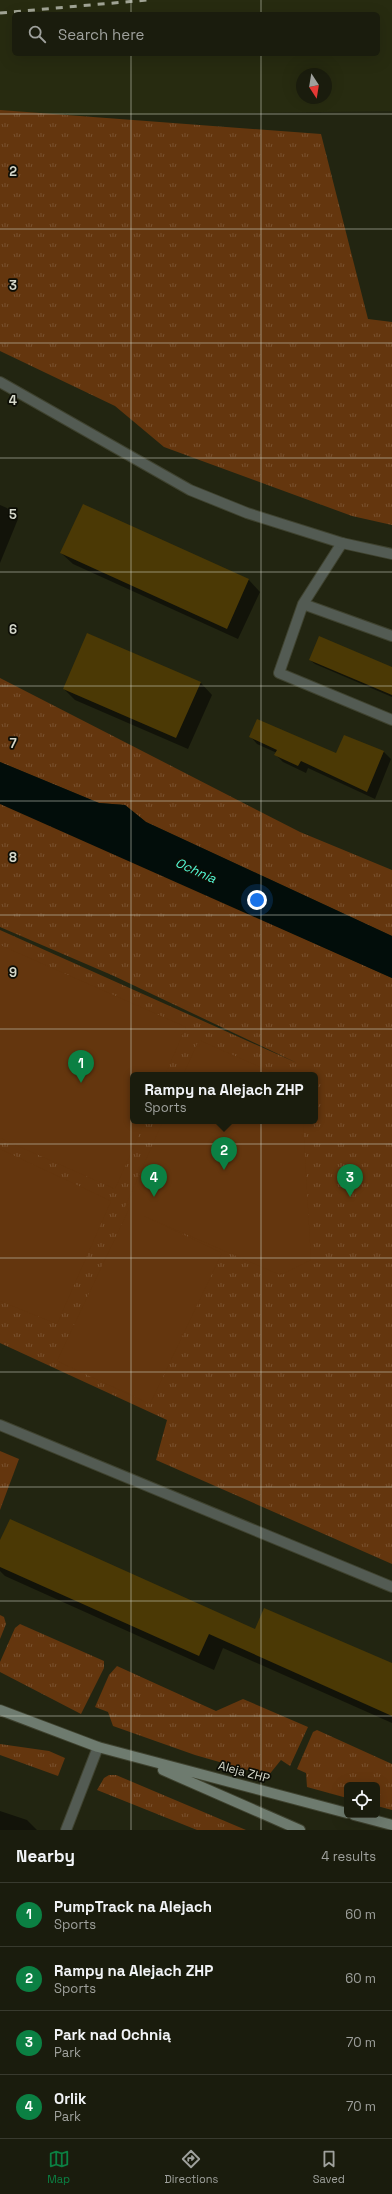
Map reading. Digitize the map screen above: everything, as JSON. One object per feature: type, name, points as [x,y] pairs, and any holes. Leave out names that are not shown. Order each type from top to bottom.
[{"type":"street","points":[[0,382],[16,393],[190,490],[247,513],[342,543],[392,554]]},
{"type":"street","points":[[0,386],[16,393]]},
{"type":"street","points":[[342,543],[303,604],[279,673],[392,720]]},
{"type":"street","points":[[303,604],[392,636]]},
{"type":"street","points":[[0,1425],[392,1587]]},
{"type":"street","name":"Aleja ZHP","points":[[0,1710],[98,1747],[344,1812]]},
{"type":"street","points":[[66,1830],[98,1747]]},
{"type":"street","name":"Aleja ZHP","points":[[134,1757],[300,1830]]},
{"type":"street","points":[[365,1818],[392,1825]]},
{"type":"shaded area","points":[[0,0],[392,0],[392,111],[65,116],[0,110]]},
{"type":"green space","points":[[0,110],[321,134],[368,319],[392,322],[392,525],[352,516],[164,447],[115,406],[0,351]]},
{"type":"green space","points":[[0,678],[300,832],[392,870],[392,936],[146,822],[125,805],[99,803],[0,762]]},
{"type":"green space","points":[[0,802],[392,978],[392,1564],[156,1460],[167,1420],[0,1343],[0,930],[297,1063],[114,976],[0,927]]},
{"type":"green space","points":[[0,945],[186,1027],[166,1072],[130,1072],[130,1124],[144,1124],[115,1189],[0,1138]]},
{"type":"green space","points":[[199,1040],[271,1072],[184,1072]]},
{"type":"green space","points":[[162,1124],[303,1124],[311,1260],[280,1275],[144,1216],[222,1253],[150,1404],[57,1361],[129,1209],[125,1207]]},
{"type":"green space","points":[[0,1149],[111,1201],[57,1324],[0,1301]]},
{"type":"green space","points":[[0,1451],[19,1459],[0,1510]]},
{"type":"green space","points":[[0,1615],[4,1617],[6,1624],[0,1639]]},
{"type":"green space","points":[[20,1624],[104,1661],[104,1668],[81,1714],[0,1672],[0,1662],[15,1628]]},
{"type":"green space","points":[[117,1666],[216,1711],[243,1699],[308,1727],[290,1766],[281,1760],[268,1776],[195,1755],[113,1726],[108,1712],[95,1707],[109,1675]]},
{"type":"green space","points":[[317,1730],[392,1764],[392,1810],[380,1807],[380,1782],[344,1782],[344,1797],[307,1787],[306,1773],[297,1769],[313,1732]]},
{"type":"green space","points":[[0,1744],[49,1751],[65,1758],[58,1776],[0,1755]]},
{"type":"green space","points":[[109,1775],[116,1775],[246,1830],[197,1830],[97,1790],[104,1778]]},
{"type":"water","name":"Ochnia","points":[[0,762],[99,803],[125,805],[146,822],[392,936],[392,978],[0,804]]},
{"type":"building","points":[[83,504],[249,579],[227,629],[60,553]]},
{"type":"building","points":[[87,633],[201,682],[176,738],[63,689]]},
{"type":"building","points":[[319,636],[392,667],[392,695],[309,660]]},
{"type":"building","points":[[257,719],[336,753],[344,735],[384,751],[367,792],[301,761],[298,766],[274,755],[277,750],[249,737]]},
{"type":"building","points":[[10,1519],[255,1629],[264,1608],[392,1663],[392,1716],[209,1634],[199,1656],[0,1567],[0,1540]]},
{"type":"railway","points":[[0,13],[147,0]]},
{"type":"place","name":"PumpTrack na Alejach","points":[[81,1083]]},
{"type":"place","name":"Rampy na Alejach ZHP","points":[[224,1170]]},
{"type":"place","name":"Orlik","points":[[154,1197]]},
{"type":"place","name":"Park nad Ochnią","points":[[350,1197]]}]
